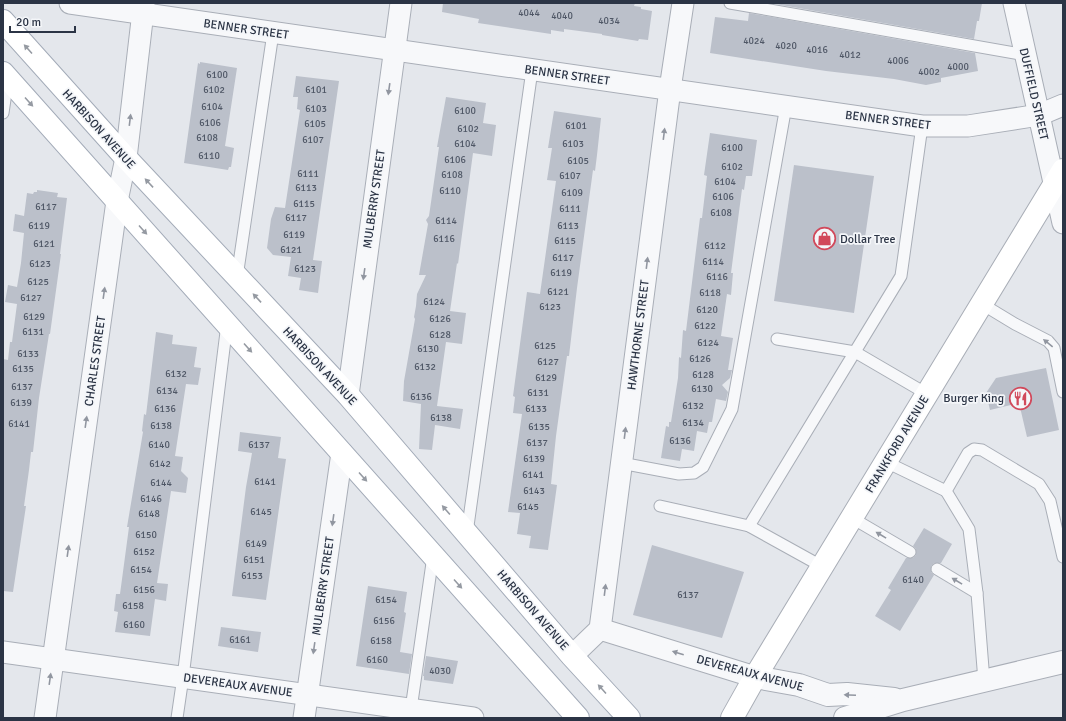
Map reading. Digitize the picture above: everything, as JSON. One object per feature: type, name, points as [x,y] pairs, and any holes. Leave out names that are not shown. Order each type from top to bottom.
[{"type":"main road","name":"HARBISON AVENUE","points":[[3,21],[126,158],[348,395],[572,656],[629,718]]},
{"type":"main road","points":[[6,76],[575,717]]},
{"type":"main road","name":"FRANKFORD AVENUE","points":[[732,718],[755,677],[1059,177]]},
{"type":"street","name":"BENNER STREET","points":[[70,3],[143,8],[274,33],[922,126],[968,126],[1039,115],[1063,105]]},
{"type":"street","name":"MULBERRY STREET","points":[[348,395],[401,3]]},
{"type":"street","name":"HAWTHORNE STREET","points":[[600,629],[670,89],[683,3]]},
{"type":"street","name":"DUFFIELD STREET","points":[[1014,3],[1039,115],[1059,177],[1063,223]]},
{"type":"street","name":"CHARLES STREET","points":[[44,718],[117,201],[126,158],[143,8]]},
{"type":"street","name":"MULBERRY STREET","points":[[304,718],[342,453]]},
{"type":"street","name":"DEVEREAUX AVENUE","points":[[600,629],[755,677],[799,685],[828,695],[848,694],[903,700]]},
{"type":"street","points":[[572,656],[600,629]]},
{"type":"street","name":"DEVEREAUX AVENUE","points":[[3,652],[473,718]]},
{"type":"street","name":"DEVEREAUX AVENUE","points":[[851,717],[903,700],[1063,662]]},
{"type":"lane","points":[[730,3],[1026,55]]},
{"type":"lane","points":[[237,278],[274,33]]},
{"type":"lane","points":[[467,534],[532,70]]},
{"type":"lane","points":[[3,113],[6,76]]},
{"type":"lane","points":[[621,463],[679,474],[694,473],[703,468],[732,409],[786,106]]},
{"type":"lane","points":[[749,526],[901,276],[922,126]]},
{"type":"lane","points":[[982,304],[1015,324],[1048,341],[1054,348],[1063,392]]},
{"type":"lane","points":[[177,718],[227,324]]},
{"type":"lane","points":[[777,339],[855,352],[927,394]]},
{"type":"lane","points":[[946,492],[968,453],[974,449],[982,450],[1039,484],[1050,501],[1063,557]]},
{"type":"lane","points":[[886,462],[946,492],[969,529],[977,593],[984,681]]},
{"type":"lane","points":[[660,506],[749,526],[823,567]]},
{"type":"lane","points":[[852,518],[910,552]]},
{"type":"lane","points":[[411,709],[433,556]]},
{"type":"lane","points":[[937,569],[977,593]]},
{"type":"building","points":[[443,3],[635,3],[634,6],[652,11],[648,40],[639,39],[638,41],[564,29],[564,32],[551,30],[551,34],[478,23],[479,19],[442,12]]},
{"type":"building","points":[[770,3],[982,3],[974,39]]},
{"type":"building","points":[[749,13],[975,53],[978,71],[941,78],[941,82],[926,85],[894,79],[826,71],[710,53],[715,17],[748,21]]},
{"type":"building","points":[[200,62],[237,68],[225,146],[234,148],[231,167],[229,167],[228,170],[184,163],[198,63],[200,64]]},
{"type":"building","points":[[296,76],[339,81],[313,260],[322,261],[318,293],[299,290],[301,278],[288,276],[291,257],[273,255],[267,248],[271,219],[275,207],[285,208],[300,110],[297,109],[298,97],[293,97]]},
{"type":"building","points":[[446,97],[486,103],[483,123],[496,125],[492,156],[473,153],[450,311],[466,313],[462,344],[446,342],[437,406],[463,409],[460,429],[435,425],[432,450],[419,449],[421,404],[403,401],[404,381],[415,319],[417,294],[426,275],[419,275],[428,224],[426,220],[429,216],[439,147],[437,147]]},
{"type":"building","points":[[554,111],[601,118],[569,356],[567,356],[556,436],[551,484],[557,485],[548,550],[529,548],[531,536],[517,534],[520,513],[508,512],[522,414],[513,413],[515,397],[513,396],[527,292],[540,294],[556,181],[547,180],[552,148],[548,148]]},
{"type":"building","points":[[710,133],[757,140],[752,176],[746,176],[744,190],[742,189],[731,273],[733,273],[731,295],[727,294],[721,336],[733,338],[728,370],[732,370],[730,378],[722,385],[728,392],[726,401],[716,399],[712,422],[709,422],[707,433],[697,431],[694,451],[682,449],[680,461],[661,458],[666,426],[669,427],[669,422],[671,422],[678,378],[679,357],[681,358],[683,330],[686,331],[700,218],[702,218],[707,176],[704,175]]},
{"type":"building","name":"Dollar Tree","points":[[794,165],[874,176],[854,313],[774,301]]},
{"type":"building","points":[[37,190],[58,193],[57,197],[67,198],[61,254],[50,334],[39,398],[33,452],[31,452],[24,506],[26,506],[13,592],[3,591],[3,359],[8,360],[17,304],[5,302],[8,285],[17,287],[21,263],[24,233],[13,231],[15,214],[24,216],[27,193],[33,194],[34,192],[37,192]]},
{"type":"building","points":[[156,332],[173,335],[172,344],[197,347],[194,367],[201,368],[198,385],[186,384],[175,456],[183,457],[181,471],[188,478],[186,493],[171,491],[157,583],[168,584],[166,601],[155,599],[150,636],[115,632],[118,612],[114,611],[116,594],[120,594],[129,527],[127,527],[143,432],[144,414],[146,415]]},
{"type":"building","name":"Burger King","points":[[1046,368],[1059,430],[1027,437],[1019,403],[990,410],[986,393],[996,378]]},
{"type":"building","points":[[240,432],[281,437],[278,458],[286,459],[266,600],[232,596],[246,487],[252,453],[238,451]]},
{"type":"building","points":[[924,528],[952,544],[941,563],[934,563],[931,566],[931,572],[934,575],[900,631],[875,616],[891,590],[888,588],[906,558],[913,558],[916,555],[916,549],[913,546]]},
{"type":"building","points":[[652,545],[744,572],[722,638],[633,615]]},
{"type":"building","points":[[368,586],[407,592],[404,612],[406,613],[400,652],[412,654],[409,674],[356,666]]},
{"type":"building","points":[[221,627],[261,632],[258,652],[218,646]]},
{"type":"building","points":[[426,656],[458,661],[453,684],[424,680],[423,676]]},
{"type":"place","name":"Dollar Tree","points":[[824,239]]},
{"type":"place","name":"Burger King","points":[[1020,398]]}]
